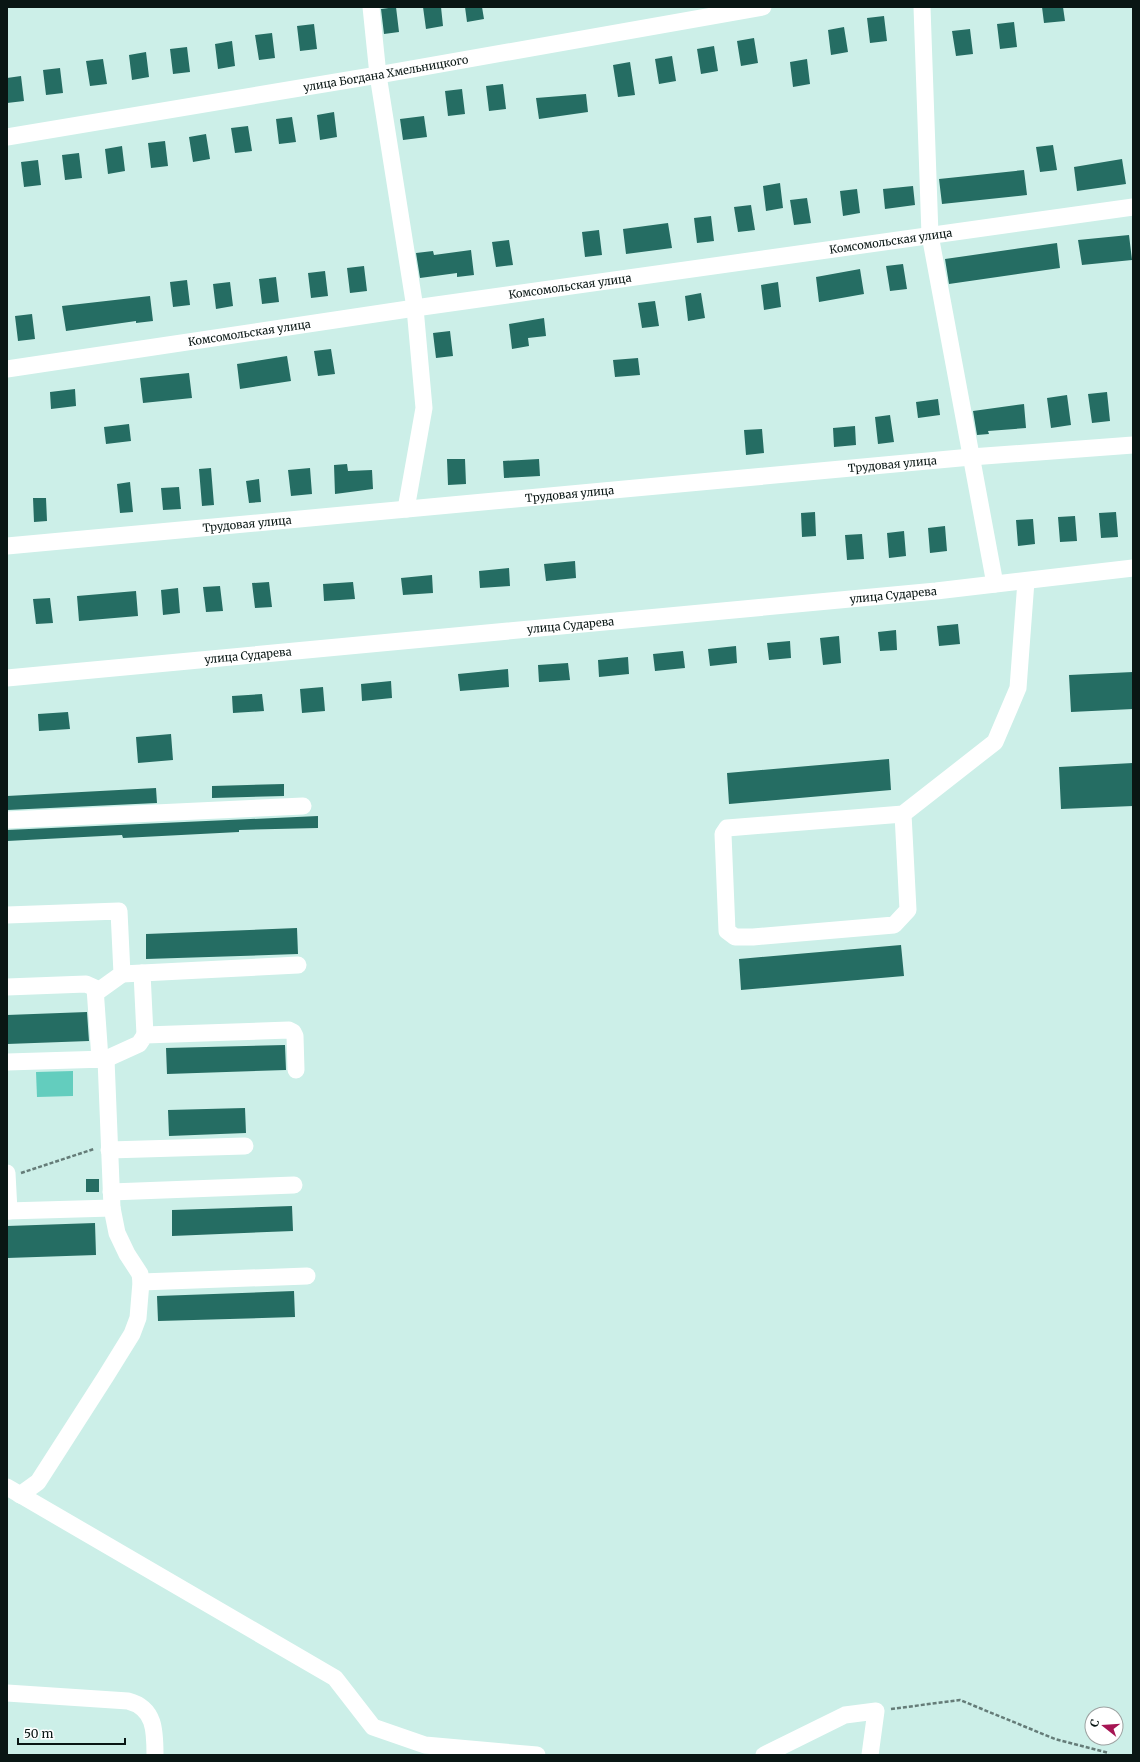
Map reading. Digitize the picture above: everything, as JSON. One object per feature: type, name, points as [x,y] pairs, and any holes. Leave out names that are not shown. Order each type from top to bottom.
[{"type":"street","points":[[370,7],[378,75],[415,308],[424,408],[406,509]]},
{"type":"street","name":"улица Богдана Хмельницкого","points":[[7,137],[378,75],[763,7]]},
{"type":"street","points":[[922,7],[930,235],[995,584]]},
{"type":"street","name":"Комсомольская улица","points":[[7,369],[415,308],[1133,207]]},
{"type":"street","name":"Трудовая улица","points":[[7,546],[972,457],[1133,445]]},
{"type":"street","name":"улица Сударева","points":[[7,678],[310,651],[1026,581],[1133,568]]},
{"type":"street","points":[[903,814],[908,910],[894,925],[754,937],[735,937],[727,931],[723,834],[727,828],[903,814],[995,742],[1018,688],[1026,581]]},
{"type":"street","points":[[7,820],[303,806]]},
{"type":"street","points":[[7,914],[119,911],[122,974]]},
{"type":"street","points":[[97,992],[122,974],[298,966]]},
{"type":"street","points":[[7,1062],[103,1059],[139,1044],[145,1035],[142,973]]},
{"type":"street","points":[[7,987],[86,984],[95,988],[97,992],[109,1147],[111,1200],[116,1232],[127,1254],[137,1268],[141,1282],[140,1306],[132,1334],[38,1482],[14,1491]]},
{"type":"street","points":[[145,1035],[289,1030],[293,1032],[295,1036],[296,1070]]},
{"type":"street","points":[[109,1147],[245,1146]]},
{"type":"street","points":[[7,1181],[8,1211],[111,1200],[294,1184]]},
{"type":"street","points":[[141,1282],[307,1276]]},
{"type":"street","points":[[14,1491],[335,1678],[372,1727],[425,1745],[537,1755]]},
{"type":"street","points":[[7,1693],[128,1701],[139,1704],[148,1714],[155,1731],[156,1755]]},
{"type":"street","points":[[764,1755],[845,1715],[876,1711],[870,1755]]},
{"type":"path","points":[[7,1181],[109,1147]]},
{"type":"path","points":[[876,1711],[960,1700],[1055,1739],[1109,1753]]},
{"type":"green space","points":[[73,1071],[73,1096],[37,1097],[36,1072]]},
{"type":"building","points":[[396,7],[399,32],[384,34],[381,9]]},
{"type":"building","points":[[423,7],[441,7],[443,26],[426,29]]},
{"type":"building","points":[[465,7],[482,7],[484,19],[467,22]]},
{"type":"building","points":[[1042,7],[1063,7],[1065,21],[1044,23]]},
{"type":"building","points":[[884,16],[887,41],[870,43],[867,18]]},
{"type":"building","points":[[1014,22],[1017,47],[1000,49],[997,24]]},
{"type":"building","points":[[314,24],[317,49],[300,51],[297,26]]},
{"type":"building","points":[[844,27],[848,52],[831,55],[828,30]]},
{"type":"building","points":[[970,29],[973,54],[956,56],[952,31]]},
{"type":"building","points":[[272,33],[275,58],[259,60],[255,35]]},
{"type":"building","points":[[754,38],[758,63],[741,66],[737,41]]},
{"type":"building","points":[[232,41],[235,66],[218,69],[215,44]]},
{"type":"building","points":[[714,46],[718,71],[701,74],[697,49]]},
{"type":"building","points":[[187,47],[190,72],[173,74],[170,49]]},
{"type":"building","points":[[146,52],[149,77],[132,80],[129,55]]},
{"type":"building","points":[[672,56],[676,81],[659,84],[655,59]]},
{"type":"building","points":[[103,59],[107,84],[90,86],[86,61]]},
{"type":"building","points":[[807,59],[810,84],[793,87],[790,62]]},
{"type":"building","points":[[630,62],[635,95],[618,97],[613,65]]},
{"type":"building","points":[[60,68],[63,93],[46,95],[43,70]]},
{"type":"building","points":[[21,76],[24,101],[7,103],[7,78]]},
{"type":"building","points":[[503,84],[506,109],[489,111],[486,86]]},
{"type":"building","points":[[462,89],[465,114],[448,116],[445,91]]},
{"type":"building","points":[[586,94],[588,112],[539,119],[536,98]]},
{"type":"building","points":[[334,112],[337,137],[320,140],[317,115]]},
{"type":"building","points":[[424,116],[427,137],[403,140],[400,119]]},
{"type":"building","points":[[292,117],[296,142],[279,144],[276,119]]},
{"type":"building","points":[[248,126],[252,151],[235,153],[231,128]]},
{"type":"building","points":[[206,134],[210,159],[193,162],[189,137]]},
{"type":"building","points":[[165,141],[168,166],[151,168],[148,143]]},
{"type":"building","points":[[1053,145],[1057,170],[1040,172],[1036,147]]},
{"type":"building","points":[[122,146],[125,171],[108,174],[105,149]]},
{"type":"building","points":[[79,153],[82,178],[65,180],[62,155]]},
{"type":"building","points":[[1122,159],[1126,184],[1077,191],[1074,167]]},
{"type":"building","points":[[38,160],[41,185],[24,187],[21,162]]},
{"type":"building","points":[[1024,170],[1027,195],[942,204],[939,179]]},
{"type":"building","points":[[780,183],[783,208],[766,211],[763,186]]},
{"type":"building","points":[[913,186],[915,205],[885,209],[883,189]]},
{"type":"building","points":[[857,189],[860,213],[843,216],[840,191]]},
{"type":"building","points":[[807,198],[811,223],[794,225],[790,200]]},
{"type":"building","points":[[751,205],[755,230],[738,232],[734,207]]},
{"type":"building","points":[[711,216],[714,241],[697,243],[694,218]]},
{"type":"building","points":[[668,223],[672,248],[626,254],[623,229]]},
{"type":"building","points":[[599,230],[602,255],[585,257],[582,232]]},
{"type":"building","points":[[1129,235],[1132,260],[1082,265],[1078,240]]},
{"type":"building","points":[[509,240],[513,265],[496,267],[492,242]]},
{"type":"building","points":[[1057,243],[1060,268],[949,284],[945,259]]},
{"type":"building","points":[[471,250],[474,275],[457,277],[457,273],[420,278],[416,253],[433,251],[434,255]]},
{"type":"building","points":[[903,264],[907,289],[890,291],[886,266]]},
{"type":"building","points":[[364,266],[367,291],[350,293],[347,268]]},
{"type":"building","points":[[860,269],[864,294],[819,302],[816,277]]},
{"type":"building","points":[[325,271],[328,296],[311,298],[308,273]]},
{"type":"building","points":[[276,277],[279,302],[262,304],[259,279]]},
{"type":"building","points":[[187,280],[190,305],[173,307],[170,282]]},
{"type":"building","points":[[230,282],[233,306],[216,309],[213,284]]},
{"type":"building","points":[[778,282],[781,307],[764,310],[761,285]]},
{"type":"building","points":[[701,293],[705,318],[688,321],[685,296]]},
{"type":"building","points":[[150,296],[153,321],[136,323],[136,321],[66,331],[62,306]]},
{"type":"building","points":[[655,301],[659,326],[642,328],[638,303]]},
{"type":"building","points":[[32,314],[35,339],[18,341],[15,316]]},
{"type":"building","points":[[544,318],[546,336],[528,338],[529,346],[512,349],[509,324]]},
{"type":"building","points":[[450,331],[453,356],[436,358],[433,333]]},
{"type":"building","points":[[331,349],[335,374],[318,376],[314,351]]},
{"type":"building","points":[[287,356],[291,381],[240,389],[237,364]]},
{"type":"building","points":[[638,358],[640,375],[615,377],[613,360]]},
{"type":"building","points":[[189,373],[192,398],[143,403],[140,378]]},
{"type":"building","points":[[75,389],[76,406],[51,409],[50,392]]},
{"type":"building","points":[[1107,392],[1110,421],[1092,423],[1088,394]]},
{"type":"building","points":[[1067,395],[1071,425],[1051,428],[1047,398]]},
{"type":"building","points":[[938,399],[940,415],[918,418],[916,402]]},
{"type":"building","points":[[1024,404],[1026,428],[988,431],[989,434],[977,435],[973,411]]},
{"type":"building","points":[[890,415],[894,442],[878,444],[875,417]]},
{"type":"building","points":[[129,424],[131,441],[106,444],[104,427]]},
{"type":"building","points":[[855,426],[856,445],[834,447],[833,428]]},
{"type":"building","points":[[762,429],[764,453],[746,455],[744,430]]},
{"type":"building","points":[[447,459],[465,459],[466,484],[448,485]]},
{"type":"building","points":[[539,459],[540,476],[504,478],[503,461]]},
{"type":"building","points":[[347,464],[348,471],[372,470],[373,489],[335,494],[334,465]]},
{"type":"building","points":[[211,468],[214,505],[202,506],[199,469]]},
{"type":"building","points":[[310,468],[312,494],[291,496],[288,470]]},
{"type":"building","points":[[259,479],[261,502],[249,503],[246,481]]},
{"type":"building","points":[[130,482],[133,512],[120,513],[117,484]]},
{"type":"building","points":[[179,487],[181,509],[163,510],[161,488]]},
{"type":"building","points":[[33,498],[46,498],[47,521],[34,522]]},
{"type":"building","points":[[815,512],[816,536],[802,537],[801,513]]},
{"type":"building","points":[[1116,512],[1118,537],[1101,538],[1099,513]]},
{"type":"building","points":[[1075,516],[1077,541],[1060,542],[1058,517]]},
{"type":"building","points":[[1033,519],[1035,544],[1018,546],[1016,520]]},
{"type":"building","points":[[945,526],[947,551],[930,553],[928,528]]},
{"type":"building","points":[[904,531],[906,556],[889,558],[887,533]]},
{"type":"building","points":[[862,534],[864,559],[847,560],[845,535]]},
{"type":"building","points":[[575,561],[576,578],[546,581],[544,564]]},
{"type":"building","points":[[509,568],[510,586],[480,588],[479,571]]},
{"type":"building","points":[[432,575],[433,593],[403,595],[401,578]]},
{"type":"building","points":[[269,582],[272,607],[255,608],[252,583]]},
{"type":"building","points":[[353,582],[355,599],[324,601],[323,584]]},
{"type":"building","points":[[220,586],[223,611],[206,612],[203,587]]},
{"type":"building","points":[[178,588],[180,613],[163,615],[161,590]]},
{"type":"building","points":[[136,591],[138,616],[79,621],[77,596]]},
{"type":"building","points":[[50,598],[53,623],[36,624],[33,599]]},
{"type":"building","points":[[958,624],[960,644],[939,646],[937,626]]},
{"type":"building","points":[[896,630],[897,650],[880,651],[878,632]]},
{"type":"building","points":[[839,636],[841,663],[823,665],[820,638]]},
{"type":"building","points":[[790,641],[791,658],[769,660],[767,643]]},
{"type":"building","points":[[736,646],[737,663],[710,666],[708,649]]},
{"type":"building","points":[[683,651],[685,668],[655,671],[653,654]]},
{"type":"building","points":[[628,657],[629,674],[599,677],[598,660]]},
{"type":"building","points":[[568,663],[570,680],[539,682],[538,665]]},
{"type":"building","points":[[508,669],[509,687],[460,691],[458,674]]},
{"type":"building","points":[[1133,672],[1133,709],[1071,712],[1069,675]]},
{"type":"building","points":[[391,681],[392,698],[362,701],[361,684]]},
{"type":"building","points":[[323,687],[325,711],[302,713],[300,689]]},
{"type":"building","points":[[262,694],[264,711],[233,713],[232,696]]},
{"type":"building","points":[[68,712],[70,729],[39,731],[38,714]]},
{"type":"building","points":[[171,734],[173,760],[138,763],[136,737]]},
{"type":"building","points":[[889,759],[891,790],[729,804],[727,773]]},
{"type":"building","points":[[1133,763],[1133,806],[1061,809],[1059,767]]},
{"type":"building","points":[[284,784],[284,796],[212,798],[212,786]]},
{"type":"building","points":[[156,788],[157,803],[7,810],[7,796]]},
{"type":"building","points":[[318,816],[318,828],[239,830],[239,832],[123,838],[122,835],[7,841],[7,830]]},
{"type":"building","points":[[297,928],[298,954],[146,959],[146,934]]},
{"type":"building","points":[[901,945],[904,976],[741,990],[739,959]]},
{"type":"building","points":[[87,1012],[89,1041],[7,1044],[7,1015]]},
{"type":"building","points":[[285,1045],[286,1070],[167,1074],[166,1048]]},
{"type":"building","points":[[245,1108],[246,1133],[169,1136],[168,1110]]},
{"type":"building","points":[[86,1179],[99,1179],[99,1192],[86,1192]]},
{"type":"building","points":[[292,1206],[293,1231],[172,1236],[172,1210]]},
{"type":"building","points":[[95,1223],[96,1255],[7,1258],[7,1226]]},
{"type":"building","points":[[294,1291],[295,1317],[158,1321],[157,1296]]}]
